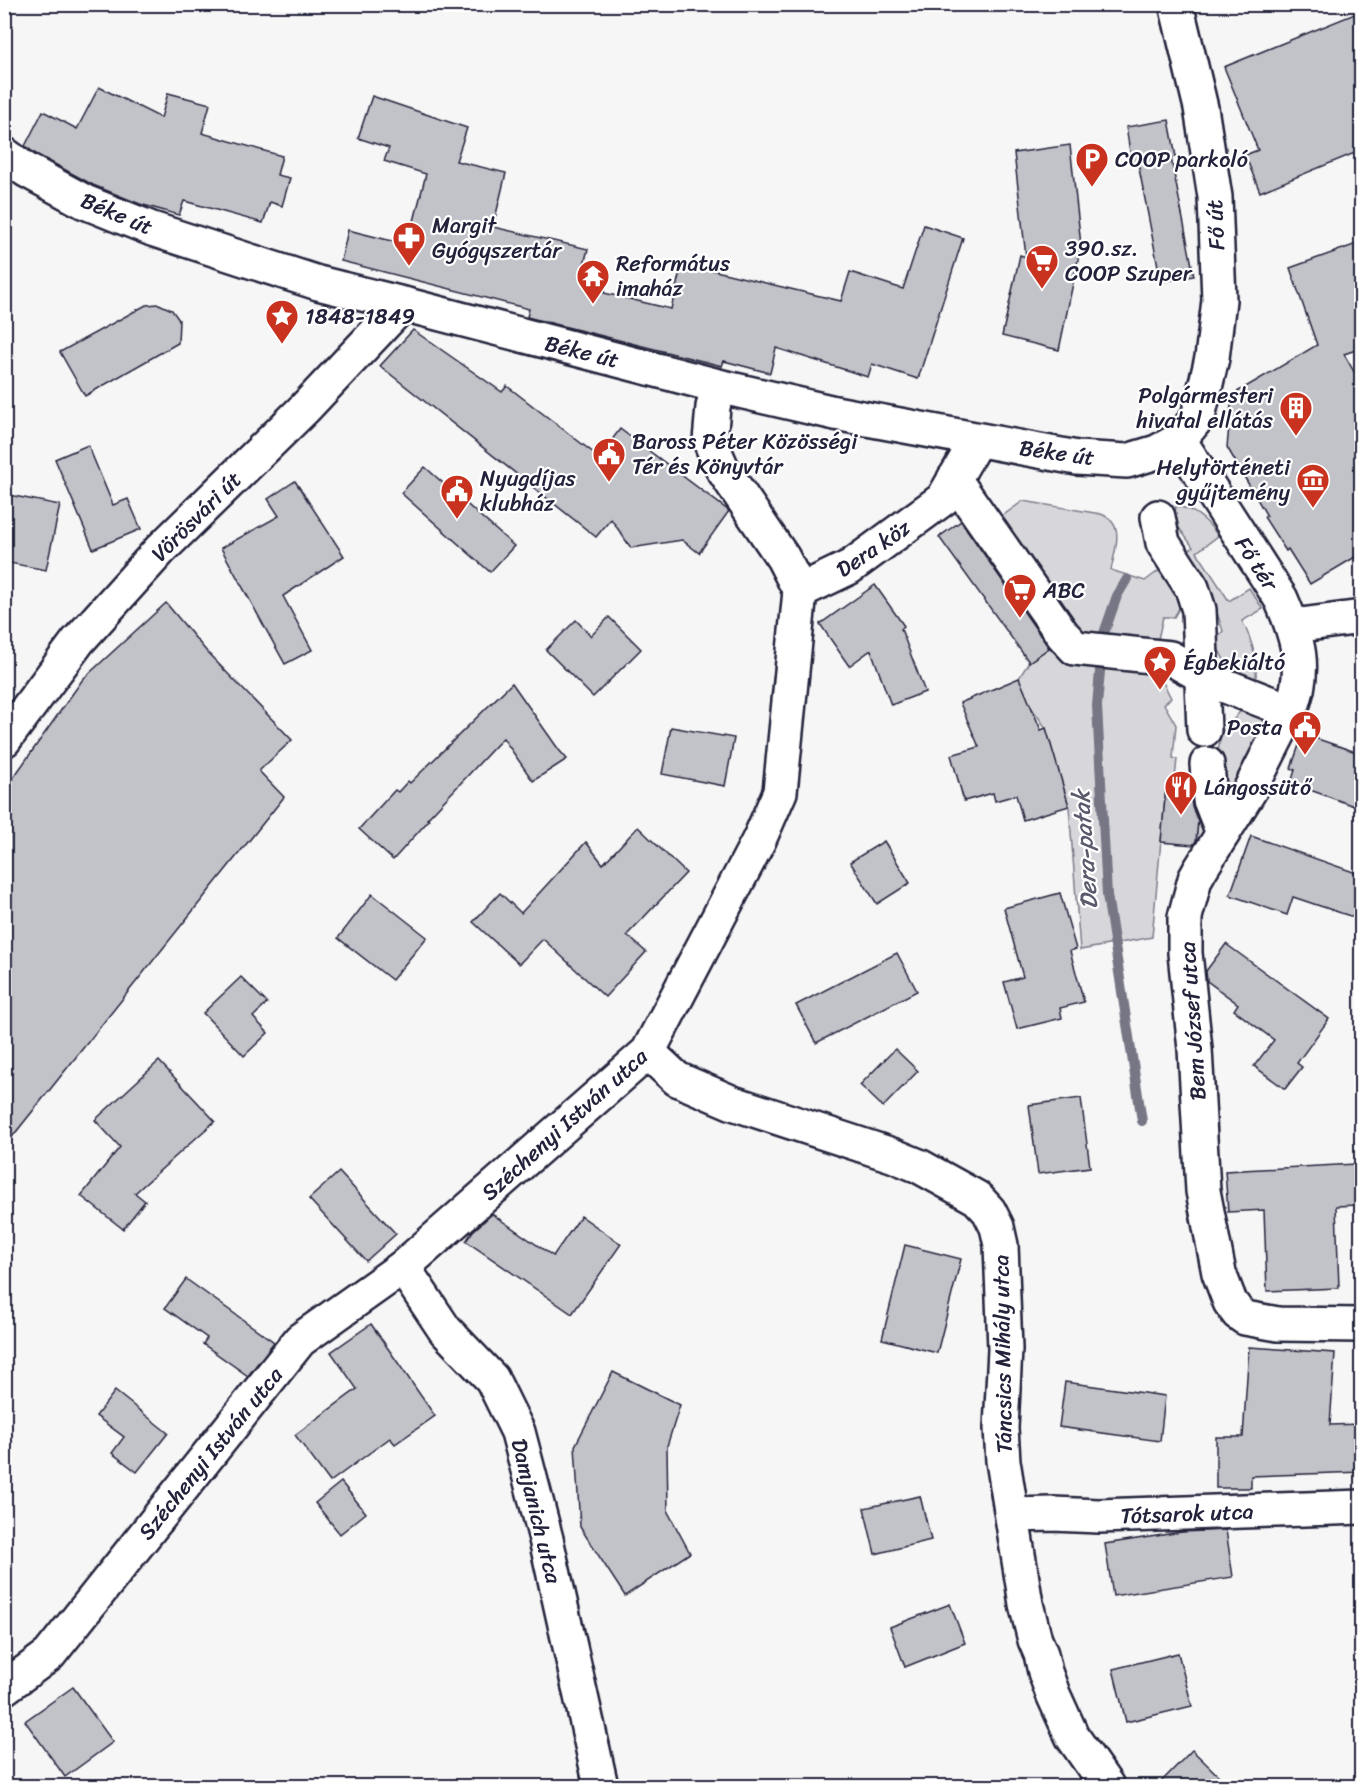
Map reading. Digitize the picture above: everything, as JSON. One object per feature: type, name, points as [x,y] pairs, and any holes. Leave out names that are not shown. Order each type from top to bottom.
[{"type":"street","name":"Fő út","points":[[1176,4],[1201,108],[1215,197],[1219,300],[1205,392],[1198,417],[1179,440]]},
{"type":"street","name":"Béke út","points":[[4,154],[26,170],[85,202],[152,229],[318,283],[718,386],[834,413],[1077,458],[1127,461],[1158,452],[1179,440]]},
{"type":"street","name":"Vörösvári út","points":[[4,740],[78,641],[160,550],[305,408],[404,304]]},
{"type":"street","points":[[718,386],[713,407],[710,441],[722,468],[783,558],[800,591]]},
{"type":"street","points":[[977,440],[949,489],[1075,648],[1170,658],[1200,675],[1290,711]]},
{"type":"street","name":"Fő tér","points":[[1179,440],[1281,600],[1293,626]]},
{"type":"street","name":"Dera köz","points":[[800,591],[850,567],[949,489]]},
{"type":"street","points":[[1158,517],[1164,543],[1196,596],[1200,626],[1200,675],[1204,730]]},
{"type":"street","name":"Széchenyi István utca","points":[[4,1688],[49,1655],[300,1340],[403,1267],[648,1052],[759,840],[780,792],[800,591]]},
{"type":"street","points":[[1293,626],[1362,617]]},
{"type":"street","name":"Bem József utca","points":[[1293,626],[1301,670],[1295,699],[1250,790],[1195,879],[1185,917],[1185,953],[1195,1049],[1203,1191],[1219,1273],[1230,1302],[1238,1313],[1254,1321],[1278,1324],[1362,1325]]},
{"type":"street","points":[[1207,764],[1210,800],[1223,833]]},
{"type":"street","name":"Táncsics Mihály utca","points":[[648,1052],[677,1079],[733,1102],[919,1166],[977,1198],[989,1211],[997,1227],[1001,1245],[1005,1348],[1001,1428],[1007,1492],[1026,1604],[1045,1672],[1072,1736],[1107,1786]]},
{"type":"street","name":"Damjanich utca","points":[[403,1267],[445,1330],[492,1379],[518,1432],[546,1539],[602,1786]]},
{"type":"street","name":"Tótsarok utca","points":[[1012,1515],[1099,1516],[1362,1507]]},
{"type":"shaded area","points":[[1023,501],[1101,514],[1109,518],[1114,524],[1117,538],[1111,570],[1145,581],[1165,566],[1186,596],[1174,617],[1163,617],[1156,648],[1087,645],[994,522]]},
{"type":"shaded area","points":[[1176,506],[1200,516],[1218,536],[1197,552],[1229,601],[1249,588],[1263,609],[1242,621],[1254,654],[1256,688],[1236,682],[1214,641],[1223,631],[1211,595],[1183,554],[1193,547],[1174,521]]},
{"type":"shaded area","points":[[1059,641],[1153,663],[1171,698],[1164,704],[1176,725],[1173,758],[1177,759],[1174,788],[1166,787],[1152,937],[1080,950],[1069,806],[1046,728],[1031,707],[1019,678],[1029,662]]},
{"type":"shaded area","points":[[1244,707],[1275,716],[1201,846],[1196,845],[1201,790],[1216,764],[1221,734]]},
{"type":"building","points":[[1362,11],[1362,150],[1260,192],[1245,155],[1258,150],[1224,67]]},
{"type":"building","points":[[99,87],[161,118],[168,93],[210,104],[202,133],[282,156],[277,175],[290,178],[282,206],[270,202],[263,223],[184,201],[179,215],[140,204],[93,185],[25,146],[43,111],[77,129]]},
{"type":"building","points":[[372,96],[467,128],[456,161],[506,173],[493,227],[588,249],[581,276],[606,282],[604,293],[671,309],[682,263],[841,301],[850,272],[903,289],[924,225],[963,238],[918,379],[872,364],[868,377],[776,348],[770,373],[724,361],[722,366],[527,317],[529,309],[341,261],[348,230],[408,245],[426,174],[384,161],[389,148],[358,138]]},
{"type":"building","points":[[1169,120],[1176,157],[1171,158],[1194,276],[1161,282],[1138,163],[1132,164],[1126,127]]},
{"type":"building","name":"390.sz. COOP Szuper","points":[[1070,145],[1081,245],[1059,350],[1002,336],[1020,255],[1026,257],[1014,153]]},
{"type":"building","points":[[1362,242],[1362,348],[1344,354],[1362,386],[1362,553],[1310,584],[1264,517],[1267,516],[1227,447],[1232,395],[1317,345],[1290,268]]},
{"type":"building","points":[[159,304],[172,310],[179,320],[178,343],[85,396],[60,352],[146,305]]},
{"type":"building","name":"Baross Péter Közösségi Tér és Könyvtár","points":[[413,330],[502,392],[507,386],[599,457],[620,429],[729,511],[699,553],[682,540],[631,548],[611,519],[596,537],[380,366]]},
{"type":"building","points":[[88,445],[113,505],[128,499],[141,529],[93,549],[55,459]]},
{"type":"building","name":"Nyugdíjas klubház","points":[[425,467],[514,546],[490,572],[401,493]]},
{"type":"building","points":[[295,481],[344,556],[283,596],[312,650],[285,664],[221,548],[279,516],[268,499]]},
{"type":"building","points":[[4,494],[60,505],[46,570],[4,562]]},
{"type":"building","points":[[961,521],[1049,648],[1029,662],[939,537]]},
{"type":"building","points":[[875,585],[904,626],[901,629],[925,692],[891,705],[871,650],[849,666],[820,624]]},
{"type":"building","points":[[166,603],[207,652],[292,740],[259,771],[284,797],[4,1147],[4,791],[83,679]]},
{"type":"building","points":[[609,617],[641,649],[593,697],[546,650],[576,620],[591,636]]},
{"type":"building","points":[[1019,678],[1041,730],[1046,728],[1069,806],[1023,820],[1016,795],[995,801],[993,793],[964,801],[951,755],[979,747],[960,703]]},
{"type":"building","points":[[512,683],[567,759],[533,781],[503,738],[427,819],[429,820],[393,860],[359,829],[395,790],[398,792],[408,781],[410,783]]},
{"type":"building","points":[[671,727],[734,738],[725,786],[662,774]]},
{"type":"building","points":[[1303,734],[1362,754],[1362,809],[1291,783],[1295,770],[1291,768]]},
{"type":"building","name":"Lángossütő","points":[[1166,787],[1190,789],[1192,807],[1198,821],[1196,841],[1193,845],[1161,842]]},
{"type":"building","points":[[638,827],[686,873],[627,935],[646,952],[605,997],[543,939],[519,964],[473,922],[500,893],[521,913],[586,842],[603,864]]},
{"type":"building","points":[[1251,836],[1362,875],[1362,920],[1293,897],[1287,915],[1230,895]]},
{"type":"building","points":[[884,841],[910,883],[877,904],[850,862]]},
{"type":"building","points":[[1060,893],[1076,949],[1070,951],[1084,1002],[1060,1008],[1062,1018],[1017,1029],[1004,982],[1023,977],[1004,908]]},
{"type":"building","points":[[372,894],[427,937],[392,980],[338,938]]},
{"type":"building","points":[[1226,944],[1329,1019],[1297,1063],[1302,1067],[1285,1089],[1254,1066],[1274,1040],[1234,1010],[1238,1004],[1207,981],[1206,971]]},
{"type":"building","points":[[897,953],[917,991],[816,1043],[796,1005]]},
{"type":"building","points":[[241,977],[267,1003],[253,1017],[268,1033],[244,1056],[203,1013]]},
{"type":"building","points":[[895,1049],[918,1071],[883,1107],[860,1085]]},
{"type":"building","points":[[159,1061],[215,1121],[135,1193],[145,1201],[123,1229],[81,1196],[120,1147],[95,1120]]},
{"type":"building","points":[[1081,1098],[1090,1167],[1038,1174],[1029,1105]]},
{"type":"building","points":[[1356,1164],[1358,1205],[1336,1206],[1339,1288],[1267,1291],[1264,1210],[1228,1212],[1225,1171]]},
{"type":"building","points":[[339,1172],[396,1234],[366,1261],[309,1199]]},
{"type":"building","points":[[492,1214],[553,1256],[581,1216],[621,1244],[572,1314],[466,1241],[473,1231]]},
{"type":"building","points":[[905,1245],[961,1259],[937,1353],[882,1339]]},
{"type":"building","points":[[186,1279],[274,1342],[248,1376],[203,1344],[207,1338],[165,1308]]},
{"type":"building","points":[[371,1324],[435,1416],[395,1444],[390,1438],[330,1482],[295,1435],[357,1389],[331,1352]]},
{"type":"building","points":[[1249,1347],[1335,1353],[1330,1425],[1362,1424],[1362,1472],[1251,1476],[1251,1488],[1216,1488],[1216,1437],[1243,1437]]},
{"type":"building","points":[[613,1372],[680,1405],[667,1446],[668,1512],[690,1553],[625,1596],[580,1527],[575,1446]]},
{"type":"building","points":[[1065,1382],[1165,1396],[1160,1441],[1059,1427]]},
{"type":"building","points":[[115,1391],[168,1433],[137,1472],[112,1453],[124,1437],[96,1416]]},
{"type":"building","points":[[341,1482],[366,1513],[340,1534],[315,1503]]},
{"type":"building","points":[[920,1496],[931,1540],[875,1554],[864,1508]]},
{"type":"building","points":[[1226,1530],[1233,1577],[1113,1596],[1105,1544],[1182,1532]]},
{"type":"building","points":[[950,1604],[965,1643],[905,1667],[890,1627]]},
{"type":"building","points":[[1178,1653],[1192,1706],[1126,1722],[1113,1669]]},
{"type":"building","points":[[73,1687],[113,1742],[65,1777],[25,1721]]},
{"type":"building","points":[[1192,1750],[1229,1786],[1157,1786]]},
{"type":"waterway","name":"Dera-patak","points":[[1127,579],[1117,596],[1103,636],[1097,706],[1107,895],[1142,1121]]},
{"type":"place","name":"COOP parkoló","points":[[1092,188]]},
{"type":"place","name":"Margit Gyógyszertár","points":[[409,267]]},
{"type":"place","name":"390.sz. COOP Szuper","points":[[1042,290]]},
{"type":"place","name":"Református imaház","points":[[593,305]]},
{"type":"place","name":"1848-1849","points":[[282,345]]},
{"type":"place","name":"Polgármesteri hivatal ellátás","points":[[1296,437]]},
{"type":"place","name":"Baross Péter Közösségi Tér és Könyvtár","points":[[609,483]]},
{"type":"place","name":"Helytörténeti gyűjtemény","points":[[1313,509]]},
{"type":"place","name":"Nyugdíjas klubház","points":[[457,520]]},
{"type":"place","name":"ABC","points":[[1020,619]]},
{"type":"place","name":"Égbekiáltó","points":[[1160,691]]},
{"type":"place","name":"Posta","points":[[1305,756]]},
{"type":"place","name":"Lángossütő","points":[[1181,816]]}]
